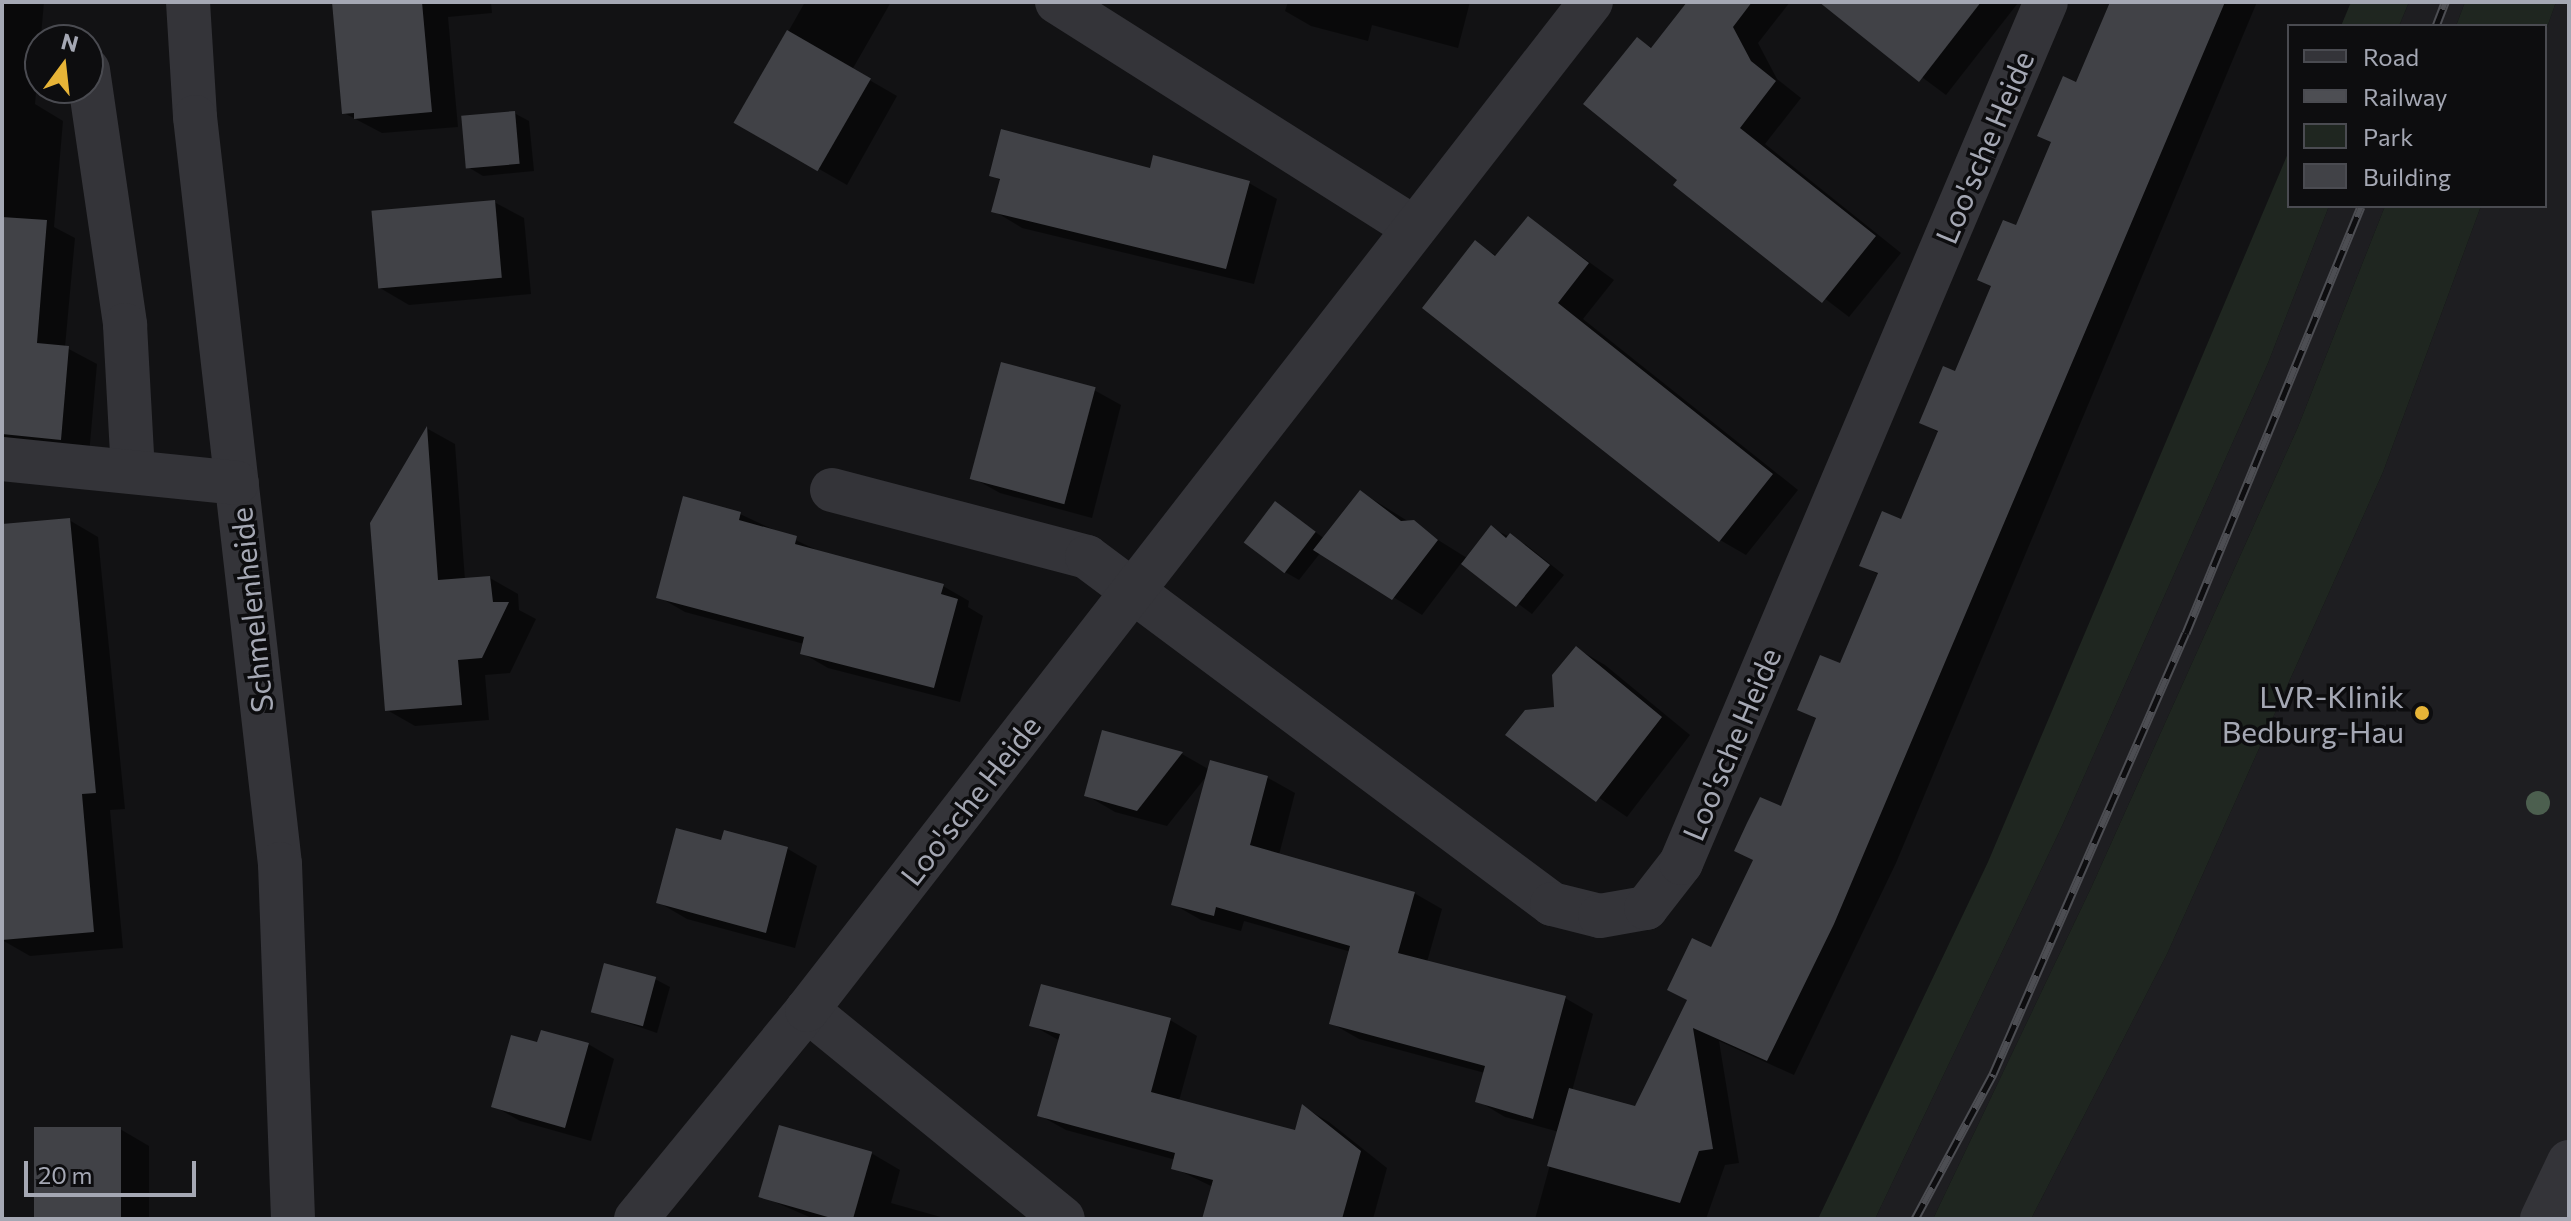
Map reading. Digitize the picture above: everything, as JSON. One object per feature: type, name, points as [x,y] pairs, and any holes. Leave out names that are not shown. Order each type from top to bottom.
[{"type":"street","name":"Schmelenheide","points":[[188,2],[195,117],[280,864],[293,1219]]},
{"type":"street","points":[[1057,2],[1415,228]]},
{"type":"street","name":"Loo'sche Heide","points":[[636,1219],[807,1010],[1591,2]]},
{"type":"street","name":"Loo'sche Heide","points":[[1132,590],[1552,904],[1600,916],[1646,908],[1681,863],[2046,2]]},
{"type":"street","points":[[93,104],[125,325],[133,471]]},
{"type":"street","points":[[2,459],[237,483]]},
{"type":"street","points":[[832,490],[1087,557],[1132,590]]},
{"type":"street","points":[[807,1010],[1063,1219]]},
{"type":"street","points":[[2542,1219],[2569,1162]]},
{"type":"shaded area","points":[[2409,2],[2465,2],[2457,24],[2400,24]]},
{"type":"shaded area","name":"LVR-Klinik Bedburg-Hau","points":[[2556,2],[2569,2],[2569,1219],[2031,1219],[2167,954],[2383,472],[2480,208],[2547,208],[2547,27]]},
{"type":"shaded area","points":[[2328,208],[2384,208],[2298,427],[2091,888],[1933,1219],[1875,1219],[2062,826],[2268,363]]},
{"type":"green space","points":[[2351,2],[2409,2],[2400,24],[2342,24]]},
{"type":"green space","points":[[2465,2],[2556,2],[2547,27],[2547,24],[2457,24]]},
{"type":"green space","points":[[2287,156],[2287,208],[2328,208],[2268,363],[2062,826],[1875,1219],[1818,1219],[1988,862]]},
{"type":"green space","points":[[2384,208],[2480,208],[2383,472],[2167,954],[2031,1219],[1933,1219],[2091,888],[2298,427]]},
{"type":"building","points":[[332,2],[422,2],[432,112],[354,119],[354,113],[342,114]]},
{"type":"building","points":[[1687,2],[1752,2],[1733,27],[1751,61],[1776,81],[1740,128],[1876,236],[1822,303],[1673,185],[1677,180],[1583,104],[1637,37],[1651,48]]},
{"type":"building","points":[[1819,2],[1981,2],[1919,82]]},
{"type":"building","points":[[2110,2],[2225,2],[1834,924],[1767,1061],[1693,1028],[1713,1149],[1699,1151],[1680,1203],[1547,1166],[1569,1088],[1635,1106],[1687,1000],[1667,990],[1692,938],[1711,947],[1753,860],[1734,851],[1747,823],[1760,797],[1781,806],[1816,718],[1797,710],[1820,655],[1840,663],[1878,573],[1859,566],[1882,511],[1901,519],[1938,431],[1919,423],[1943,366],[1955,371],[1991,286],[1977,280],[2003,220],[2016,225],[2051,142],[2037,136],[2063,76],[2076,82]]},
{"type":"building","points":[[787,30],[871,78],[818,171],[734,123]]},
{"type":"building","points":[[515,111],[520,164],[466,169],[461,116]]},
{"type":"building","points":[[1001,129],[1150,168],[1153,155],[1250,181],[1226,269],[991,212],[1000,179],[989,176]]},
{"type":"building","points":[[495,200],[502,278],[378,289],[371,211]]},
{"type":"building","points":[[1528,216],[1589,263],[1558,303],[1773,474],[1719,542],[1422,308],[1475,240],[1495,256]]},
{"type":"building","points":[[2,217],[47,220],[37,343],[69,346],[61,440],[2,434]]},
{"type":"building","points":[[1001,362],[1096,387],[1064,504],[970,479]]},
{"type":"building","points":[[427,426],[438,580],[490,576],[493,602],[509,602],[482,658],[458,660],[462,705],[385,711],[370,523]]},
{"type":"building","points":[[1360,490],[1401,521],[1414,520],[1438,540],[1392,600],[1313,550]]},
{"type":"building","points":[[683,496],[741,512],[739,520],[797,536],[795,544],[944,584],[941,594],[958,599],[934,688],[800,654],[804,637],[656,598]]},
{"type":"building","points":[[1275,501],[1316,532],[1284,573],[1244,543]]},
{"type":"building","points":[[70,518],[96,793],[82,794],[94,932],[2,940],[2,524]]},
{"type":"building","points":[[1491,525],[1506,538],[1510,533],[1550,565],[1516,607],[1461,564]]},
{"type":"building","points":[[1576,646],[1662,717],[1596,802],[1505,735],[1525,710],[1554,707],[1552,675]]},
{"type":"building","points":[[1102,730],[1183,752],[1137,811],[1084,796]]},
{"type":"building","points":[[1210,760],[1268,776],[1250,845],[1415,892],[1398,953],[1566,996],[1533,1119],[1475,1102],[1485,1066],[1329,1024],[1350,946],[1216,907],[1214,916],[1171,905]]},
{"type":"building","points":[[676,828],[721,840],[724,830],[788,847],[766,933],[656,903]]},
{"type":"building","points":[[604,963],[656,977],[643,1026],[591,1012]]},
{"type":"building","points":[[1041,984],[1171,1018],[1151,1092],[1295,1130],[1302,1104],[1361,1151],[1342,1219],[1202,1219],[1213,1180],[1171,1169],[1175,1153],[1037,1116],[1060,1034],[1029,1026]]},
{"type":"building","points":[[541,1030],[589,1043],[565,1128],[491,1107],[511,1035],[537,1042]]},
{"type":"building","points":[[779,1125],[872,1152],[853,1219],[835,1219],[758,1197]]},
{"type":"building","points":[[34,1127],[121,1127],[121,1219],[34,1219]]},
{"type":"railway","points":[[2437,24],[2445,2]]},
{"type":"railway","points":[[1915,1219],[1993,1074],[2186,633],[2360,208]]},
{"type":"place","name":"LVR-Klinik Bedburg-Hau","points":[[2422,713]]}]
